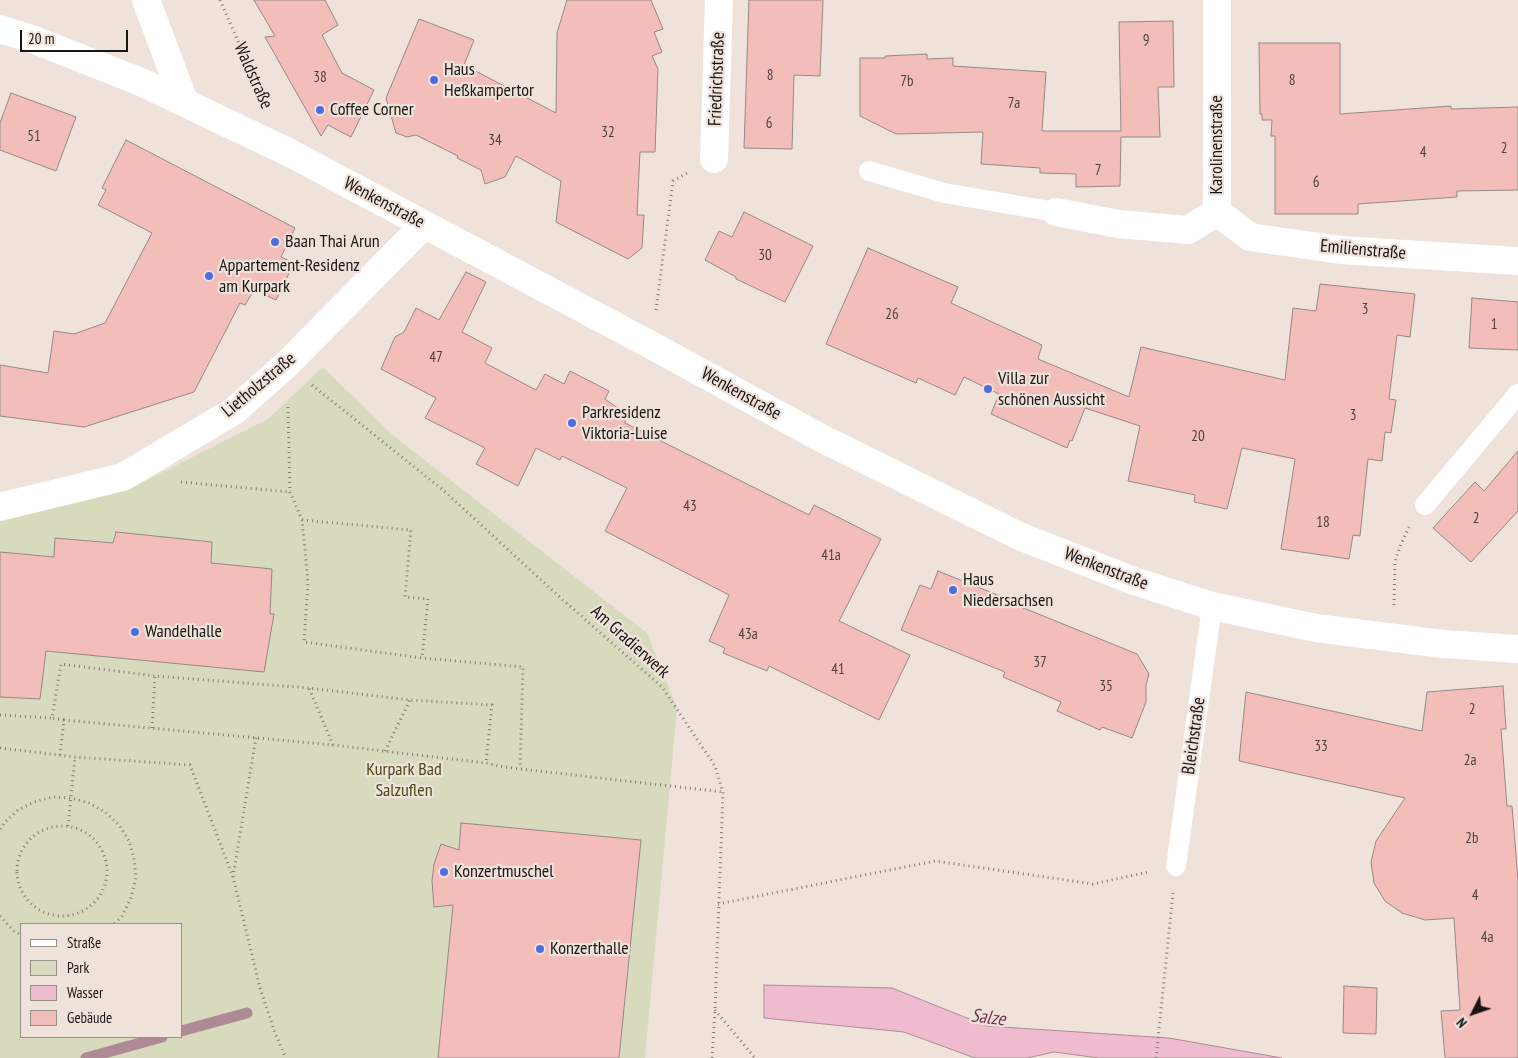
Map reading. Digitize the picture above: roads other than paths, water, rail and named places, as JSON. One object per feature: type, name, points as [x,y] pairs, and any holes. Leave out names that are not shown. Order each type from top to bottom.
[{"type":"street","points":[[146,0],[184,101]]},
{"type":"street","name":"Friedrichstraße","points":[[714,159],[719,0]]},
{"type":"street","name":"Karolinenstraße","points":[[1056,212],[1118,224],[1188,230],[1218,212],[1218,0]]},
{"type":"street","name":"Wenkenstraße","points":[[0,29],[32,39],[132,78],[184,101],[288,152],[651,345],[821,438],[1019,536],[1134,581],[1212,606],[1316,628],[1443,644],[1518,649]]},
{"type":"street","name":"Emilienstraße","points":[[1218,212],[1250,237],[1341,250],[1518,262]]},
{"type":"street","name":"Lietholzstraße","points":[[0,507],[123,476],[234,411],[287,364],[424,225]]},
{"type":"lane","points":[[869,171],[944,193],[1056,212]]},
{"type":"lane","points":[[1425,505],[1518,394]]},
{"type":"lane","name":"Bleichstraße","points":[[1176,866],[1212,606]]},
{"type":"water","points":[[764,985],[892,988],[987,1026],[1169,1038],[1282,1058],[1099,1058],[1054,1052],[1027,1058],[975,1058],[904,1032],[764,1018]]},
{"type":"waterway","name":"Salze","points":[[182,1031],[247,1013]]},
{"type":"waterway","name":"Salze","points":[[86,1058],[158,1038]]},
{"type":"place","name":"Haus Heßkampertor","points":[[434,80]]},
{"type":"place","name":"Coffee Corner","points":[[320,110]]},
{"type":"place","name":"Baan Thai Arun","points":[[275,242]]},
{"type":"place","name":"Appartement-Residenz am Kurpark","points":[[209,276]]},
{"type":"place","name":"Villa zur schönen Aussicht","points":[[988,389]]},
{"type":"place","name":"Parkresidenz Viktoria-Luise","points":[[572,423]]},
{"type":"place","name":"Haus Niedersachsen","points":[[953,590]]},
{"type":"place","name":"Wandelhalle","points":[[135,632]]},
{"type":"place","name":"Konzertmuschel","points":[[444,872]]},
{"type":"place","name":"Konzerthalle","points":[[540,949]]},
{"type":"park label","name":"Kurpark Bad Salzuflen","points":[[404,780]]}]
